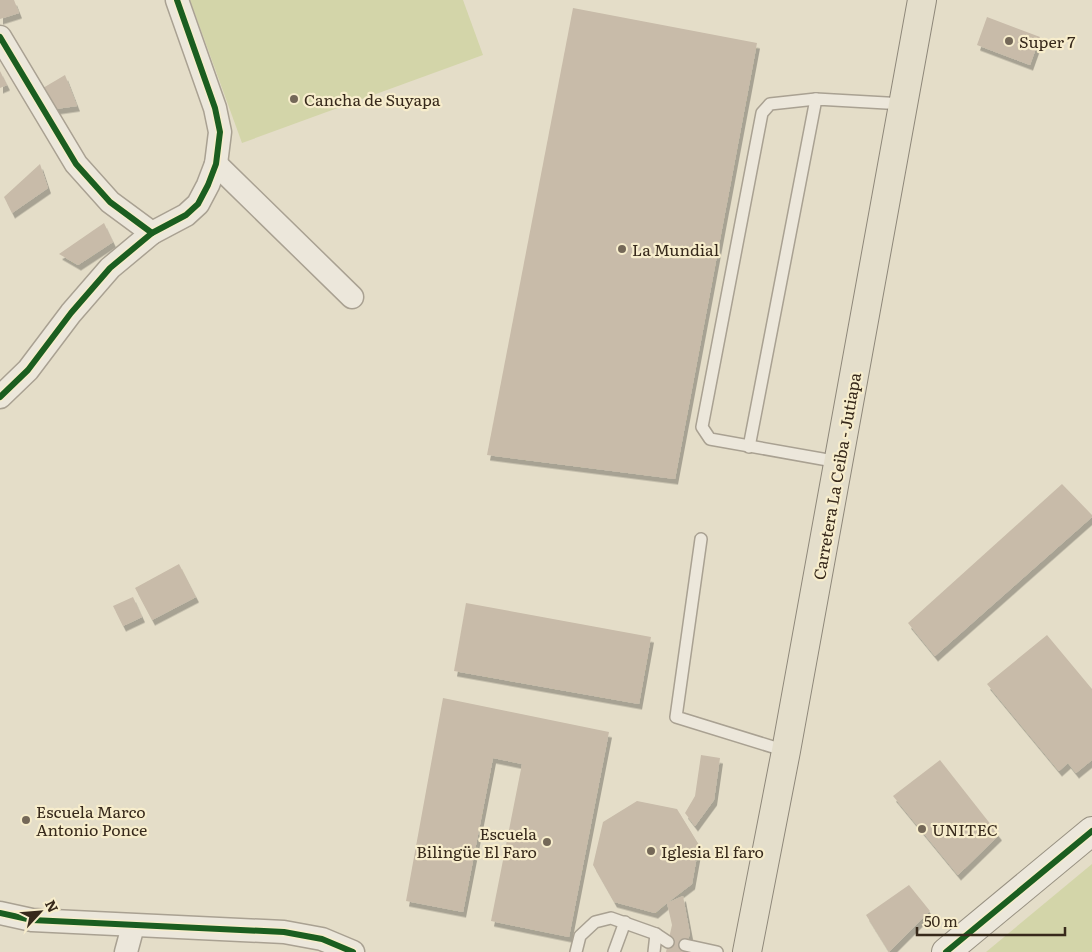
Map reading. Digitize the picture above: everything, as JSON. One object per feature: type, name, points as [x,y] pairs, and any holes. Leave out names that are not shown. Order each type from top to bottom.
[{"type":"main road","name":"Carretera La Ceiba - Jutiapa","points":[[747,952],[786,751],[922,0]]},
{"type":"street","points":[[0,397],[28,370],[71,313],[110,268],[152,233],[186,215],[198,204],[208,185],[216,164],[220,132],[215,108],[177,0]]},
{"type":"street","points":[[0,37],[76,164],[110,202],[152,233]]},
{"type":"street","points":[[216,164],[352,298]]},
{"type":"street","points":[[946,952],[1092,831]]},
{"type":"street","points":[[0,912],[32,920],[284,932],[322,939],[353,952]]},
{"type":"street","points":[[126,952],[133,926]]},
{"type":"lane","points":[[749,448],[816,98]]},
{"type":"lane","points":[[838,462],[749,448],[710,439],[702,426],[762,113],[770,104],[816,98],[904,104]]},
{"type":"lane","points":[[701,539],[676,717],[786,751]]},
{"type":"lane","points":[[576,952],[580,936],[595,922],[612,918],[656,934],[668,942]]},
{"type":"lane","points":[[614,952],[625,922]]},
{"type":"lane","points":[[654,952],[656,934]]},
{"type":"lane","points":[[685,945],[717,952]]},
{"type":"green space","name":"Cancha de Suyapa","points":[[190,0],[463,0],[483,55],[242,143]]},
{"type":"green space","points":[[1092,864],[1092,952],[986,952]]},
{"type":"building","points":[[0,0],[14,0],[19,13],[0,19]]},
{"type":"building","name":"La Mundial","points":[[573,8],[757,43],[675,479],[487,455]]},
{"type":"building","name":"Super 7","points":[[987,17],[1040,37],[1030,65],[977,45]]},
{"type":"building","points":[[0,71],[7,85],[0,88]]},
{"type":"building","points":[[65,75],[77,106],[56,109],[43,88]]},
{"type":"building","points":[[40,164],[48,188],[12,213],[4,197]]},
{"type":"building","points":[[104,223],[113,242],[78,265],[59,254]]},
{"type":"building","points":[[1062,484],[1092,517],[935,656],[908,623]]},
{"type":"building","points":[[179,564],[196,597],[152,620],[135,588]]},
{"type":"building","points":[[133,597],[142,617],[123,626],[113,606]]},
{"type":"building","points":[[466,603],[651,637],[639,704],[454,671]]},
{"type":"building","points":[[1047,635],[1092,689],[1092,760],[1076,773],[1068,763],[1059,771],[987,684]]},
{"type":"building","name":"Escuela Bilingüe El Faro","points":[[443,698],[609,732],[569,937],[491,921],[522,764],[493,758],[463,912],[406,901]]},
{"type":"building","points":[[701,755],[720,758],[714,800],[695,826],[685,813],[695,796]]},
{"type":"building","points":[[940,760],[999,835],[958,875],[893,796]]},
{"type":"building","points":[[637,801],[677,809],[699,845],[692,884],[655,913],[614,902],[593,865],[603,822]]},
{"type":"building","points":[[909,885],[930,911],[889,952],[866,915]]},
{"type":"building","points":[[683,896],[690,934],[683,952],[666,952],[672,925],[667,903]]},
{"type":"cycle path","points":[[0,397],[28,370],[71,313],[110,268],[152,233],[186,215],[198,204],[208,185],[216,164],[220,132],[215,108],[177,0]]},
{"type":"cycle path","points":[[0,37],[76,164],[110,202],[152,233]]},
{"type":"cycle path","points":[[946,952],[1092,831]]},
{"type":"cycle path","points":[[0,913],[32,920],[284,932],[322,939],[353,952]]},
{"type":"place","name":"Super 7","points":[[1009,41]]},
{"type":"place","name":"Cancha de Suyapa","points":[[294,99]]},
{"type":"place","name":"La Mundial","points":[[622,249]]},
{"type":"place","name":"Escuela Marco Antonio Ponce","points":[[26,820]]},
{"type":"place","name":"UNITEC","points":[[922,829]]},
{"type":"place","name":"Escuela Bilingüe El Faro","points":[[547,842]]},
{"type":"place","name":"Iglesia El faro","points":[[651,851]]}]
